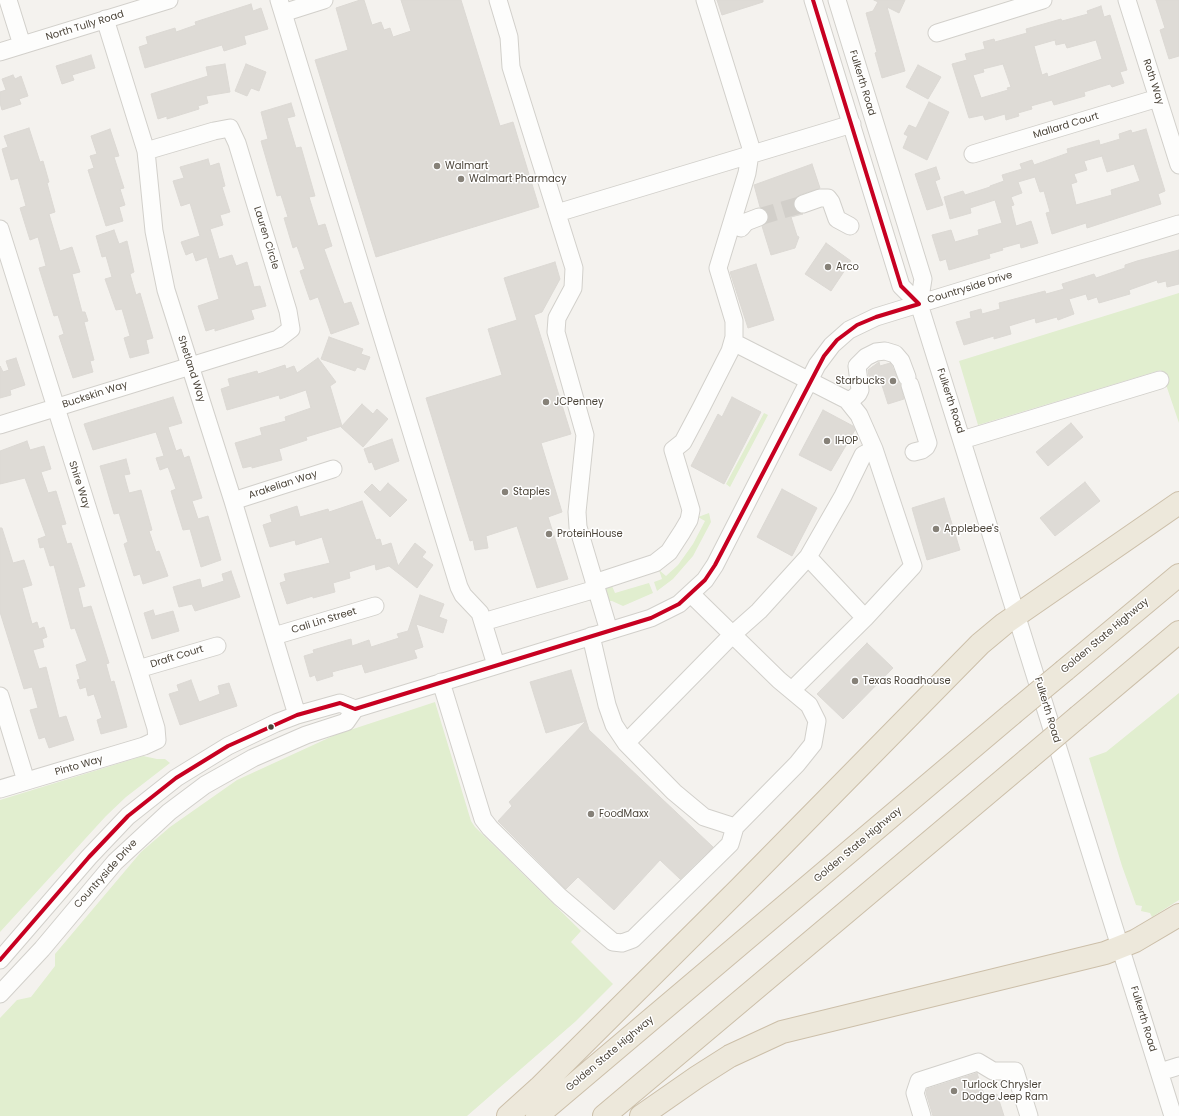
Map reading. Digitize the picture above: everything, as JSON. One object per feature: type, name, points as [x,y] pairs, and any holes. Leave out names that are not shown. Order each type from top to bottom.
[{"type":"highway","points":[[508,1116],[740,888],[980,644],[1018,615],[1179,503]]},
{"type":"highway","name":"Golden State Highway","points":[[537,1116],[1012,714],[1179,575]]},
{"type":"highway","points":[[604,1116],[1179,632]]},
{"type":"highway","points":[[640,1116],[697,1076],[730,1056],[782,1032],[1089,958],[1121,948],[1179,915]]},
{"type":"street","points":[[8,0],[22,45]]},
{"type":"street","points":[[324,0],[281,7],[459,587],[463,595],[478,609],[496,665]]},
{"type":"street","points":[[498,0],[509,36],[511,67],[575,275],[573,288],[557,318],[556,332],[584,427],[586,442],[577,519],[608,631]]},
{"type":"street","points":[[483,622],[595,586],[655,563],[669,552],[689,520],[691,510],[673,450],[683,442],[730,351],[733,342],[734,321],[718,268],[751,155],[751,144],[705,0]]},
{"type":"street","name":"Fulkerth Road","points":[[814,0],[901,286],[919,304]]},
{"type":"street","name":"Fulkerth Road","points":[[837,0],[923,279],[919,304],[1018,615],[1173,1116]]},
{"type":"street","points":[[937,33],[1043,0]]},
{"type":"street","name":"Roth Way","points":[[1127,0],[1179,164]]},
{"type":"street","name":"North Tully Road","points":[[0,52],[159,2]]},
{"type":"street","name":"Shetland Way","points":[[105,19],[146,151],[158,260],[166,290],[233,501],[297,715]]},
{"type":"street","name":"Mallard Court","points":[[973,154],[1158,98]]},
{"type":"street","points":[[557,213],[852,124]]},
{"type":"street","name":"Lauren Circle","points":[[146,151],[214,131],[230,128],[237,143],[288,311],[291,329],[278,339],[190,365]]},
{"type":"street","points":[[803,204],[820,198],[828,198],[832,202],[837,219],[850,226]]},
{"type":"street","points":[[741,228],[746,222],[759,217]]},
{"type":"street","name":"Countryside Drive","points":[[0,994],[26,966],[115,862],[149,828],[205,785],[253,758],[306,735],[346,722],[355,709],[651,618],[679,604],[705,580],[715,565],[809,382],[828,351],[849,330],[876,317],[1179,224]]},
{"type":"street","name":"Shire Way","points":[[0,229],[138,669],[156,728],[157,740]]},
{"type":"street","points":[[733,342],[849,402],[859,415],[874,449],[913,566],[865,618],[792,690]]},
{"type":"street","points":[[849,402],[858,394],[860,390],[857,366],[866,357],[876,352],[884,351],[895,354],[901,361],[928,443],[922,450],[914,452]]},
{"type":"street","name":"Buckskin Way","points":[[0,425],[190,365]]},
{"type":"street","points":[[962,440],[1160,380]]},
{"type":"street","points":[[626,743],[732,635],[759,611],[808,557],[843,496],[863,455],[874,449]]},
{"type":"street","name":"Arakelian Way","points":[[233,501],[333,470]]},
{"type":"street","points":[[808,557],[865,618]]},
{"type":"street","points":[[441,682],[483,819],[490,828],[560,897],[613,942],[622,943],[633,939],[730,844],[735,826],[797,764],[813,744],[817,721],[809,704],[779,680],[691,594]]},
{"type":"street","name":"Cali Lin Street","points":[[274,636],[374,606]]},
{"type":"street","points":[[592,636],[607,706],[614,725],[626,743],[674,792],[704,817],[735,826]]},
{"type":"street","name":"Draft Court","points":[[138,669],[217,646]]},
{"type":"street","points":[[0,696],[26,781]]},
{"type":"street","points":[[26,966],[3,957],[98,847],[128,816],[149,799],[176,778],[222,750],[258,731],[297,715],[340,703],[355,709]]},
{"type":"street","name":"Pinto Way","points":[[0,790],[144,746],[157,740]]},
{"type":"street","points":[[922,1116],[915,1092],[919,1081],[978,1062],[993,1071],[1015,1071],[1029,1116]]},
{"type":"street","points":[[1160,1072],[1179,1066]]},
{"type":"green space","points":[[1179,293],[1179,423],[1161,370],[978,425],[959,361]]},
{"type":"green space","points":[[764,413],[768,415],[730,487],[726,484]]},
{"type":"green space","points":[[709,513],[711,522],[693,556],[673,579],[657,591],[654,582],[662,579],[659,570],[666,576],[678,565],[693,544],[705,521],[698,517]]},
{"type":"green space","points":[[649,583],[653,593],[623,606],[609,601],[606,589],[608,587],[612,586],[615,593]]},
{"type":"green space","points":[[1179,693],[1179,900],[1152,917],[1150,913],[1141,911],[1142,906],[1136,905],[1122,866],[1089,758],[1106,752]]},
{"type":"green space","points":[[435,702],[471,821],[475,827],[581,931],[571,942],[613,984],[576,1021],[467,1116],[0,1116],[0,1018],[17,1000],[31,997],[55,966],[55,954],[141,852],[170,827],[237,780],[335,735]]},
{"type":"green space","points":[[143,756],[165,759],[170,763],[126,797],[106,816],[0,932],[0,800]]},
{"type":"building","name":"Walmart","points":[[364,0],[372,25],[381,22],[384,30],[390,28],[393,37],[411,31],[401,0],[461,0],[500,126],[513,122],[539,207],[376,257],[315,60],[348,50],[336,8]]},
{"type":"building","points":[[717,0],[763,0],[763,2],[722,15]]},
{"type":"building","points":[[874,0],[905,0],[899,13],[887,7],[905,71],[882,78],[875,53],[877,52],[866,13],[873,11],[878,2]]},
{"type":"building","points":[[1156,0],[1179,0],[1179,56],[1169,59],[1160,30],[1165,28]]},
{"type":"building","points":[[251,4],[253,11],[261,8],[268,29],[244,36],[246,44],[224,51],[222,45],[145,68],[139,47],[148,44],[146,37],[175,28],[176,32],[196,25],[195,22]]},
{"type":"building","points":[[1101,6],[1104,17],[1110,15],[1127,70],[1120,72],[1124,83],[1112,87],[1110,84],[1084,92],[1085,96],[1054,105],[1052,100],[1031,106],[1032,109],[1018,113],[1019,116],[1006,120],[1005,114],[985,120],[983,115],[969,118],[952,64],[967,60],[965,54],[985,49],[983,42],[994,39],[995,42],[1027,33],[1026,29],[1061,19],[1062,21],[1088,14],[1087,11]],"holes":[[[1055,40],[1056,45],[1065,43],[1067,48],[1096,40],[1102,59],[1048,77],[1047,73],[1042,75],[1034,46]],[[1003,64],[1011,87],[1007,88],[1008,90],[981,98],[973,75],[984,72],[983,69]]]},
{"type":"building","points":[[91,55],[95,68],[72,75],[74,80],[62,84],[56,66]]},
{"type":"building","points":[[225,64],[230,92],[206,96],[208,103],[198,106],[199,109],[167,119],[167,116],[158,119],[151,94],[208,76],[206,67]]},
{"type":"building","points":[[246,64],[266,72],[259,91],[251,88],[247,96],[235,91]]},
{"type":"building","points":[[918,65],[941,77],[928,99],[906,87]]},
{"type":"building","points":[[13,75],[15,79],[21,76],[28,96],[19,99],[21,104],[2,110],[0,103],[0,92],[6,90],[2,79]]},
{"type":"building","points":[[929,102],[949,112],[927,160],[903,148],[908,136],[904,134],[909,125],[916,128]]},
{"type":"building","points":[[291,103],[295,116],[287,118],[296,148],[301,147],[315,196],[309,197],[318,226],[325,224],[332,246],[324,249],[344,304],[351,302],[359,324],[331,334],[318,297],[310,300],[300,271],[305,269],[297,246],[293,248],[284,218],[288,217],[281,195],[277,196],[261,141],[268,139],[261,112]]},
{"type":"building","points":[[29,128],[40,162],[43,161],[49,182],[47,183],[55,212],[49,214],[60,251],[72,247],[80,272],[72,274],[82,312],[85,312],[88,321],[84,322],[94,360],[90,361],[93,372],[73,378],[59,336],[64,334],[58,315],[54,316],[39,268],[46,266],[38,237],[30,240],[20,208],[26,206],[18,178],[11,180],[2,149],[8,147],[4,136]]},
{"type":"building","points":[[110,129],[119,156],[114,157],[124,188],[120,189],[125,205],[119,207],[123,221],[106,226],[88,170],[94,168],[90,156],[97,154],[91,136]]},
{"type":"building","points":[[1146,129],[1165,191],[1158,194],[1161,204],[1087,228],[1086,223],[1052,234],[1046,213],[1050,212],[1044,191],[1040,192],[1035,177],[1018,182],[1022,193],[1011,197],[1014,205],[1011,206],[1016,226],[1031,221],[1038,243],[1021,248],[1020,243],[1002,248],[1003,250],[989,254],[990,258],[949,270],[946,259],[940,261],[932,235],[951,230],[955,242],[979,235],[978,230],[1002,223],[995,200],[970,208],[971,213],[950,219],[944,197],[963,191],[965,195],[1004,181],[1002,175],[1022,169],[1020,164],[1032,160],[1034,165],[1068,153],[1067,149],[1099,140],[1100,145],[1120,139],[1119,134],[1131,130],[1132,133]],"holes":[[[1102,156],[1107,172],[1134,164],[1140,181],[1111,190],[1112,195],[1076,205],[1071,184],[1077,182],[1074,174],[1087,170],[1084,161]]]},
{"type":"building","points":[[208,159],[210,166],[219,163],[225,186],[222,187],[230,212],[220,215],[223,225],[210,229],[219,259],[232,255],[236,266],[247,262],[254,287],[260,286],[266,306],[251,310],[254,319],[215,331],[215,328],[206,331],[198,306],[219,299],[207,257],[196,261],[193,252],[186,255],[181,242],[200,236],[190,203],[181,206],[173,181],[184,178],[180,167]]},
{"type":"building","points":[[812,164],[820,188],[799,195],[793,202],[796,211],[803,214],[791,217],[797,236],[799,237],[795,248],[771,255],[762,226],[767,223],[768,214],[765,209],[760,207],[754,185]]},
{"type":"building","points":[[936,167],[940,179],[935,181],[943,205],[927,210],[915,174]]},
{"type":"building","points":[[114,230],[119,244],[127,241],[134,272],[130,274],[136,295],[140,293],[153,338],[146,340],[149,353],[130,358],[124,338],[130,336],[122,309],[116,310],[105,279],[112,277],[106,256],[102,257],[96,236]]},
{"type":"building","points":[[826,243],[851,261],[831,291],[805,274]]},
{"type":"building","points":[[1179,250],[1179,284],[1167,287],[1166,281],[1158,283],[1157,280],[1129,290],[1130,294],[1099,303],[1097,297],[1088,300],[1086,294],[1069,299],[1074,314],[1058,320],[1057,317],[1036,323],[1035,318],[1009,326],[1011,334],[994,339],[994,336],[964,345],[956,322],[971,318],[970,312],[981,309],[982,314],[1000,309],[999,303],[1045,291],[1046,294],[1064,289],[1062,284],[1094,274],[1096,278],[1125,268],[1125,265]]},
{"type":"building","points":[[555,262],[560,279],[542,312],[534,315],[571,434],[541,443],[562,512],[548,517],[568,579],[537,588],[517,526],[486,536],[488,548],[475,550],[473,540],[470,541],[426,398],[502,375],[488,329],[517,320],[504,278]]},
{"type":"building","points":[[756,264],[774,320],[748,328],[730,272]]},
{"type":"building","points":[[329,337],[363,349],[361,354],[370,357],[365,370],[357,367],[355,371],[321,359]]},
{"type":"building","points":[[16,358],[25,385],[10,390],[11,395],[0,398],[0,366],[3,372],[9,370],[6,361]]},
{"type":"building","points":[[318,358],[336,382],[330,386],[342,426],[306,437],[307,440],[279,449],[282,460],[252,468],[252,466],[243,468],[235,443],[262,435],[260,428],[286,421],[285,417],[311,408],[306,390],[280,399],[279,395],[227,410],[221,389],[230,386],[228,379],[257,371],[258,374],[285,365],[286,369],[294,366],[297,373]]},
{"type":"building","name":"Starbucks","points":[[879,362],[880,366],[890,363],[900,384],[904,399],[888,404],[880,379],[870,383],[868,370]]},
{"type":"building","points":[[173,397],[182,423],[168,427],[176,451],[181,449],[184,458],[189,456],[202,498],[192,501],[198,519],[208,516],[221,560],[201,567],[190,529],[183,530],[171,491],[176,489],[168,467],[160,470],[156,458],[164,456],[156,432],[93,450],[84,424]]},
{"type":"building","points":[[732,397],[761,412],[724,484],[691,466],[718,414],[722,417]]},
{"type":"building","points":[[362,404],[373,414],[377,409],[388,419],[363,447],[341,427]]},
{"type":"building","name":"IHOP","points":[[823,410],[853,426],[855,430],[831,471],[799,455]]},
{"type":"building","points":[[1071,423],[1083,437],[1048,466],[1036,452]]},
{"type":"building","points":[[392,439],[399,461],[375,470],[372,462],[369,463],[364,449]]},
{"type":"building","points":[[27,441],[30,450],[44,446],[51,469],[41,472],[48,493],[56,491],[66,524],[61,525],[67,544],[71,543],[85,586],[78,588],[83,608],[91,606],[109,663],[106,664],[111,682],[114,681],[127,727],[101,734],[97,720],[102,718],[94,694],[88,696],[86,687],[80,689],[77,680],[80,679],[76,665],[87,661],[75,628],[71,629],[54,565],[50,566],[44,547],[40,548],[38,539],[46,536],[25,478],[0,484],[0,451]]},
{"type":"building","points":[[126,459],[130,474],[124,475],[129,493],[141,490],[152,530],[149,531],[156,552],[159,551],[168,576],[143,584],[140,574],[134,576],[124,544],[128,542],[119,513],[114,514],[100,466]]},
{"type":"building","points":[[1085,482],[1100,501],[1055,536],[1040,518]]},
{"type":"building","points":[[388,483],[407,500],[390,517],[364,492],[372,484],[380,492]]},
{"type":"building","points":[[782,489],[817,508],[792,556],[757,537]]},
{"type":"building","name":"Applebee's","points":[[944,498],[960,550],[927,560],[912,508]]},
{"type":"building","points":[[362,501],[376,540],[380,539],[382,546],[391,543],[398,566],[415,543],[426,552],[422,557],[433,565],[417,588],[389,566],[376,570],[375,564],[349,572],[350,578],[333,583],[335,592],[313,598],[313,596],[287,604],[280,583],[286,581],[284,574],[330,563],[322,537],[296,545],[295,540],[270,547],[263,525],[272,522],[270,515],[297,506],[300,517],[328,509],[329,512]]},
{"type":"building","points":[[0,528],[2,528],[13,563],[24,560],[32,585],[22,588],[32,624],[37,622],[39,629],[44,627],[47,637],[42,639],[44,647],[33,650],[39,669],[46,667],[59,718],[66,716],[74,740],[49,748],[45,737],[39,739],[30,710],[38,708],[32,687],[24,689],[0,612]]},
{"type":"building","points":[[231,571],[240,597],[195,611],[192,604],[179,607],[173,587],[200,579],[202,588],[224,581],[222,574]]},
{"type":"building","points":[[420,595],[444,604],[439,617],[447,620],[443,633],[416,624],[423,647],[414,650],[417,658],[365,673],[362,664],[332,672],[333,676],[317,681],[315,675],[310,677],[304,656],[314,653],[313,650],[351,639],[352,646],[369,640],[371,647],[399,638],[397,634],[408,631]]},
{"type":"building","points":[[153,610],[155,616],[173,611],[179,631],[152,639],[144,613]]},
{"type":"building","name":"Texas Roadhouse","points":[[867,643],[893,668],[843,719],[817,694]]},
{"type":"building","name":"FoodMaxx","points":[[571,670],[589,730],[713,847],[680,879],[660,860],[614,910],[578,877],[566,889],[498,821],[512,806],[509,802],[586,721],[546,733],[530,682]]},
{"type":"building","points":[[191,680],[199,702],[220,694],[218,686],[229,683],[237,706],[180,725],[169,694],[179,691],[177,685]]},
{"type":"building","name":"Turlock Chrysler Dodge Jeep Ram","points":[[977,1073],[985,1098],[997,1094],[1004,1116],[933,1116],[926,1093],[927,1089]]},
{"type":"tunnel","points":[[759,217],[803,204]]},
{"type":"transit line","points":[[0,960],[89,857],[128,816],[176,778],[228,746],[297,715],[340,703],[355,709],[651,618],[679,604],[705,580],[715,565],[824,356],[837,340],[857,325],[876,317],[919,304],[901,286],[813,0]]},
{"type":"place","name":"Walmart","points":[[437,166]]},
{"type":"place","name":"Walmart Pharmacy","points":[[461,179]]},
{"type":"place","name":"Arco","points":[[828,267]]},
{"type":"place","name":"Starbucks","points":[[893,381]]},
{"type":"place","name":"JCPenney","points":[[546,402]]},
{"type":"place","name":"IHOP","points":[[827,441]]},
{"type":"place","name":"Staples","points":[[505,492]]},
{"type":"place","name":"Applebee's","points":[[936,529]]},
{"type":"place","name":"ProteinHouse","points":[[549,534]]},
{"type":"place","name":"Texas Roadhouse","points":[[855,681]]},
{"type":"place","name":"FoodMaxx","points":[[591,814]]},
{"type":"place","name":"Turlock Chrysler Dodge Jeep Ram","points":[[954,1091]]}]
